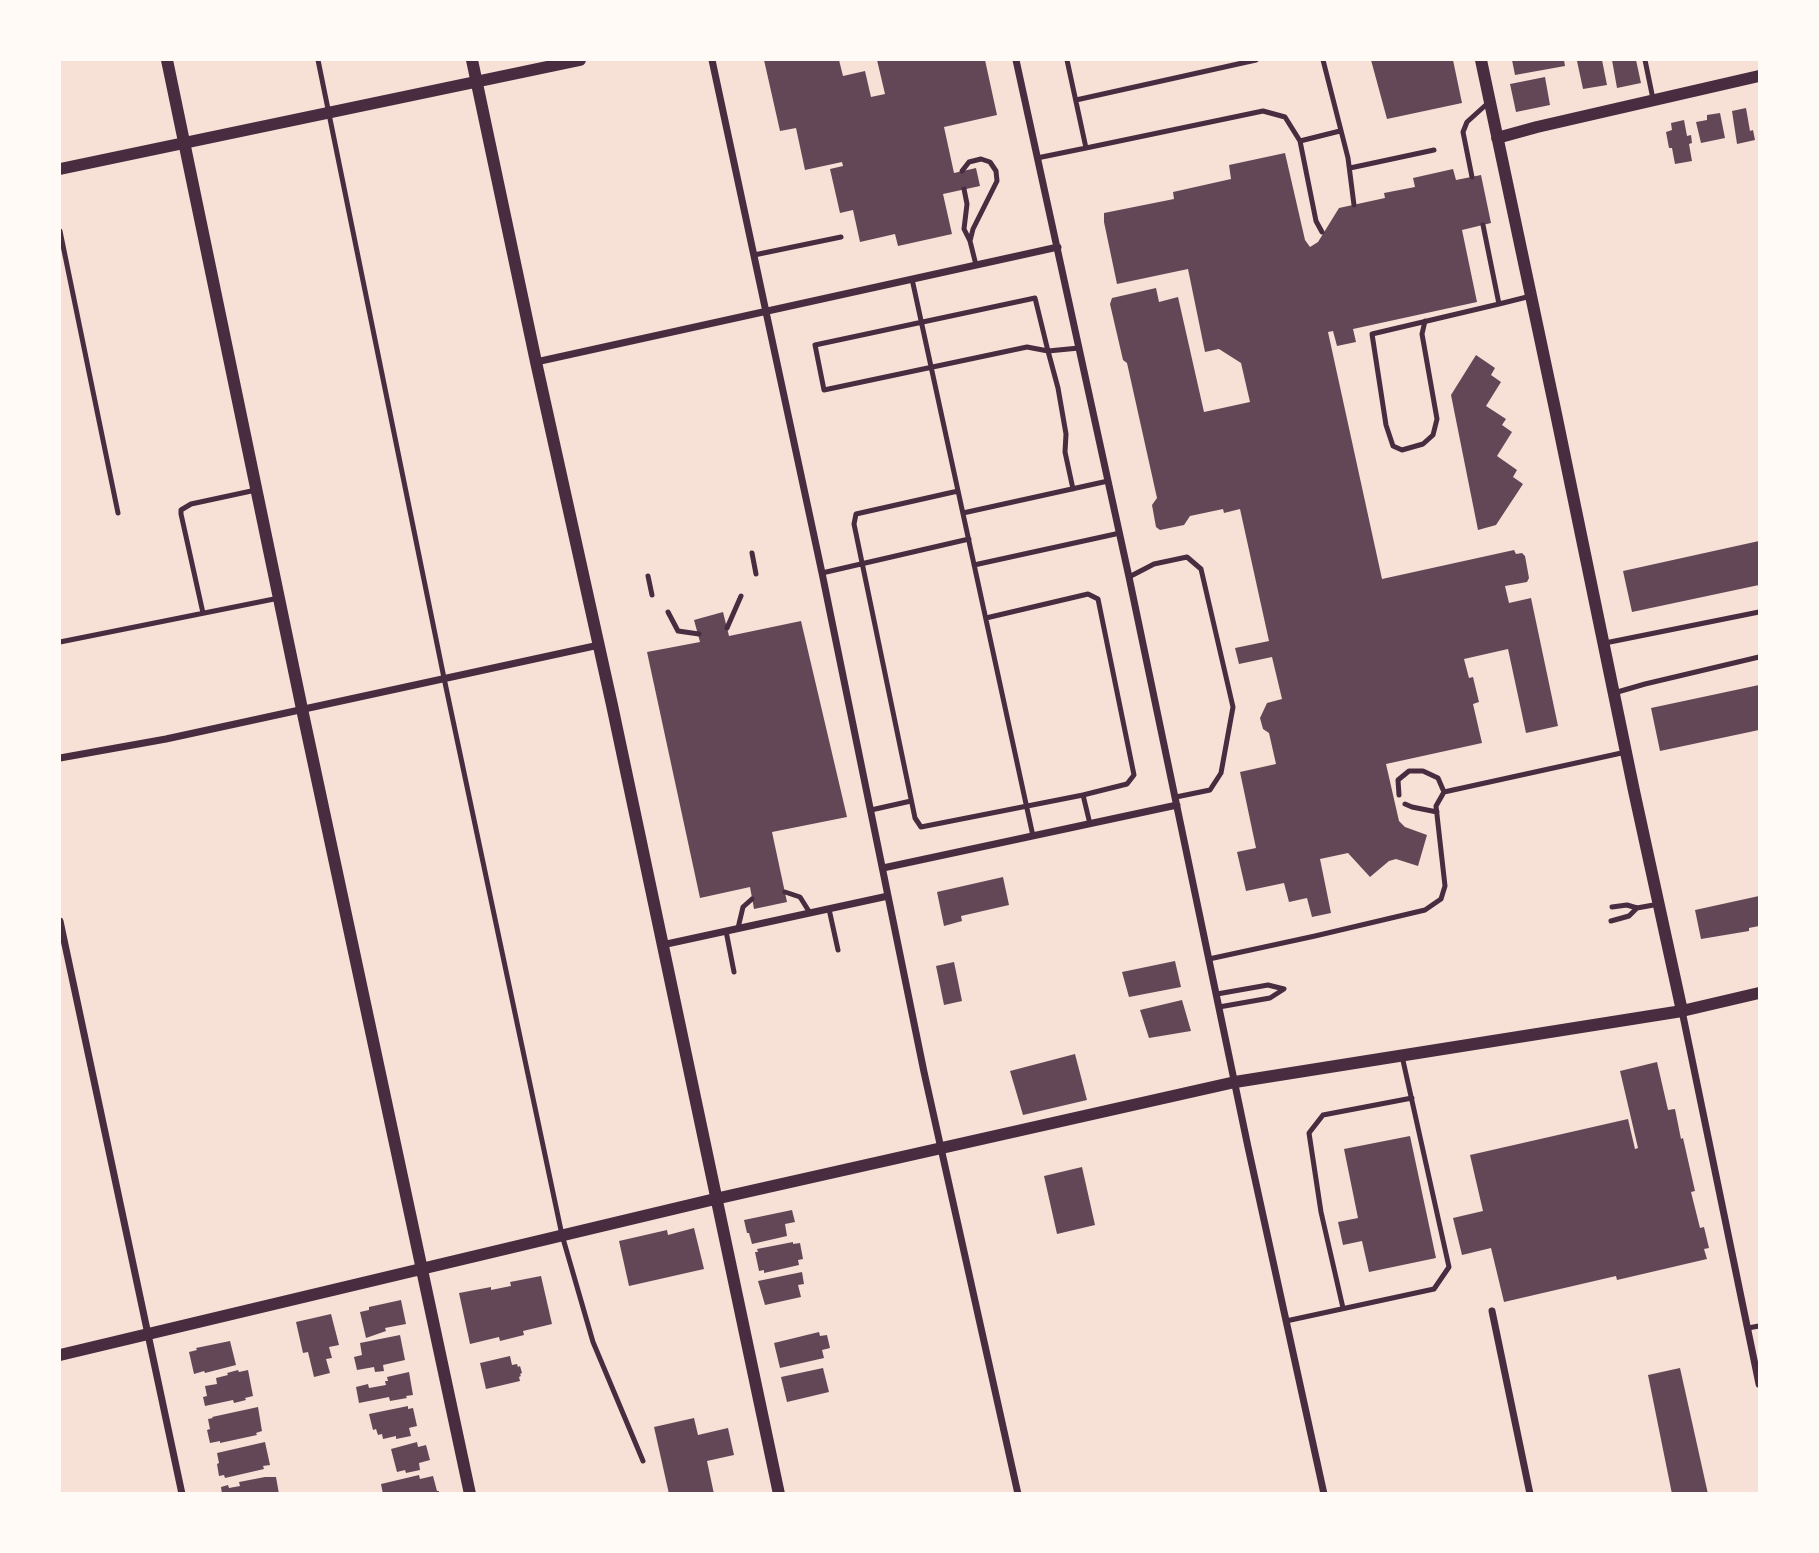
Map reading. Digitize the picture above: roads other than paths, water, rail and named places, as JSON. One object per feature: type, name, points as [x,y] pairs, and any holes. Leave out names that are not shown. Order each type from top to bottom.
[{"type":"street","points":[[167,60],[302,709],[470,1493]]},
{"type":"street","points":[[472,60],[779,1493]]},
{"type":"street","points":[[60,169],[580,60]]},
{"type":"street","points":[[712,60],[822,573],[923,1072],[1018,1493]]},
{"type":"street","points":[[1016,60],[1120,533],[1324,1493]]},
{"type":"street","points":[[1481,60],[1759,1384]]},
{"type":"street","points":[[1497,138],[1759,76]]},
{"type":"street","points":[[536,362],[1058,247]]},
{"type":"street","points":[[60,758],[166,739],[599,645]]},
{"type":"street","points":[[883,868],[1090,824],[1177,801]]},
{"type":"street","points":[[662,945],[888,896]]},
{"type":"street","points":[[60,921],[182,1493]]},
{"type":"street","points":[[60,1356],[716,1199],[1235,1083],[1682,1011],[1759,993]]},
{"type":"street","points":[[1492,1311],[1530,1493]]},
{"type":"lane","points":[[318,60],[444,678],[562,1235],[593,1342],[643,1461]]},
{"type":"lane","points":[[1067,60],[1087,148]]},
{"type":"lane","points":[[1076,100],[1256,60]]},
{"type":"lane","points":[[1323,60],[1350,168],[1354,205]]},
{"type":"lane","points":[[1645,60],[1653,99]]},
{"type":"lane","points":[[1472,177],[1463,132],[1467,122],[1490,101]]},
{"type":"lane","points":[[1037,158],[1263,111],[1285,117],[1300,141],[1316,221],[1322,232]]},
{"type":"lane","points":[[1300,141],[1340,131]]},
{"type":"lane","points":[[1350,168],[1434,150]]},
{"type":"lane","points":[[962,171],[969,162],[981,159],[990,162],[996,171],[997,181],[973,229],[970,242]]},
{"type":"lane","points":[[964,189],[967,204],[964,229],[976,265]]},
{"type":"lane","points":[[1483,225],[1499,304]]},
{"type":"lane","points":[[60,230],[118,513]]},
{"type":"lane","points":[[754,255],[841,237]]},
{"type":"lane","points":[[912,279],[1033,836]]},
{"type":"lane","points":[[1425,321],[1422,334],[1437,419],[1433,435],[1423,444],[1402,450],[1393,446],[1386,425],[1372,334],[1425,321],[1499,304],[1531,296]]},
{"type":"lane","points":[[1073,489],[1065,452],[1066,433],[1058,388],[1048,351],[1035,298],[815,345],[824,390],[1027,347],[1048,351],[1079,348]]},
{"type":"lane","points":[[963,513],[1108,481]]},
{"type":"lane","points":[[202,613],[181,510],[191,504],[256,490]]},
{"type":"lane","points":[[958,491],[856,514],[854,524],[911,801],[915,818],[921,827],[1083,795],[1127,784],[1134,775],[1098,599],[1088,594],[986,618]]},
{"type":"lane","points":[[974,565],[1120,533]]},
{"type":"lane","points":[[822,573],[969,539]]},
{"type":"lane","points":[[752,554],[756,574]]},
{"type":"lane","points":[[1129,577],[1154,564],[1186,557],[1201,569],[1233,707],[1221,773],[1210,790],[1177,801]]},
{"type":"lane","points":[[649,576],[652,595]]},
{"type":"lane","points":[[727,628],[741,596]]},
{"type":"lane","points":[[60,642],[279,598]]},
{"type":"lane","points":[[668,612],[678,631],[698,634]]},
{"type":"lane","points":[[1604,643],[1759,612]]},
{"type":"lane","points":[[1614,693],[1759,657]]},
{"type":"lane","points":[[1209,959],[1425,910],[1441,899],[1445,886],[1436,806],[1444,792],[1626,752]]},
{"type":"lane","points":[[1399,795],[1398,780],[1409,771],[1423,771],[1438,778],[1444,792]]},
{"type":"lane","points":[[1083,795],[1090,824]]},
{"type":"lane","points":[[871,810],[911,801]]},
{"type":"lane","points":[[1405,804],[1437,812]]},
{"type":"lane","points":[[785,891],[800,898],[810,913]]},
{"type":"lane","points":[[738,928],[743,907],[752,899]]},
{"type":"lane","points":[[1612,907],[1627,905],[1637,908],[1658,904]]},
{"type":"lane","points":[[1611,921],[1629,916],[1637,908]]},
{"type":"lane","points":[[830,909],[838,950]]},
{"type":"lane","points":[[726,931],[734,972]]},
{"type":"lane","points":[[1217,994],[1268,985],[1284,989],[1270,998],[1219,1007]]},
{"type":"lane","points":[[1286,1321],[1434,1289],[1449,1267],[1402,1056]]},
{"type":"lane","points":[[1343,1308],[1321,1212],[1309,1133],[1323,1115],[1412,1098]]},
{"type":"lane","points":[[1748,1328],[1759,1326]]}]
